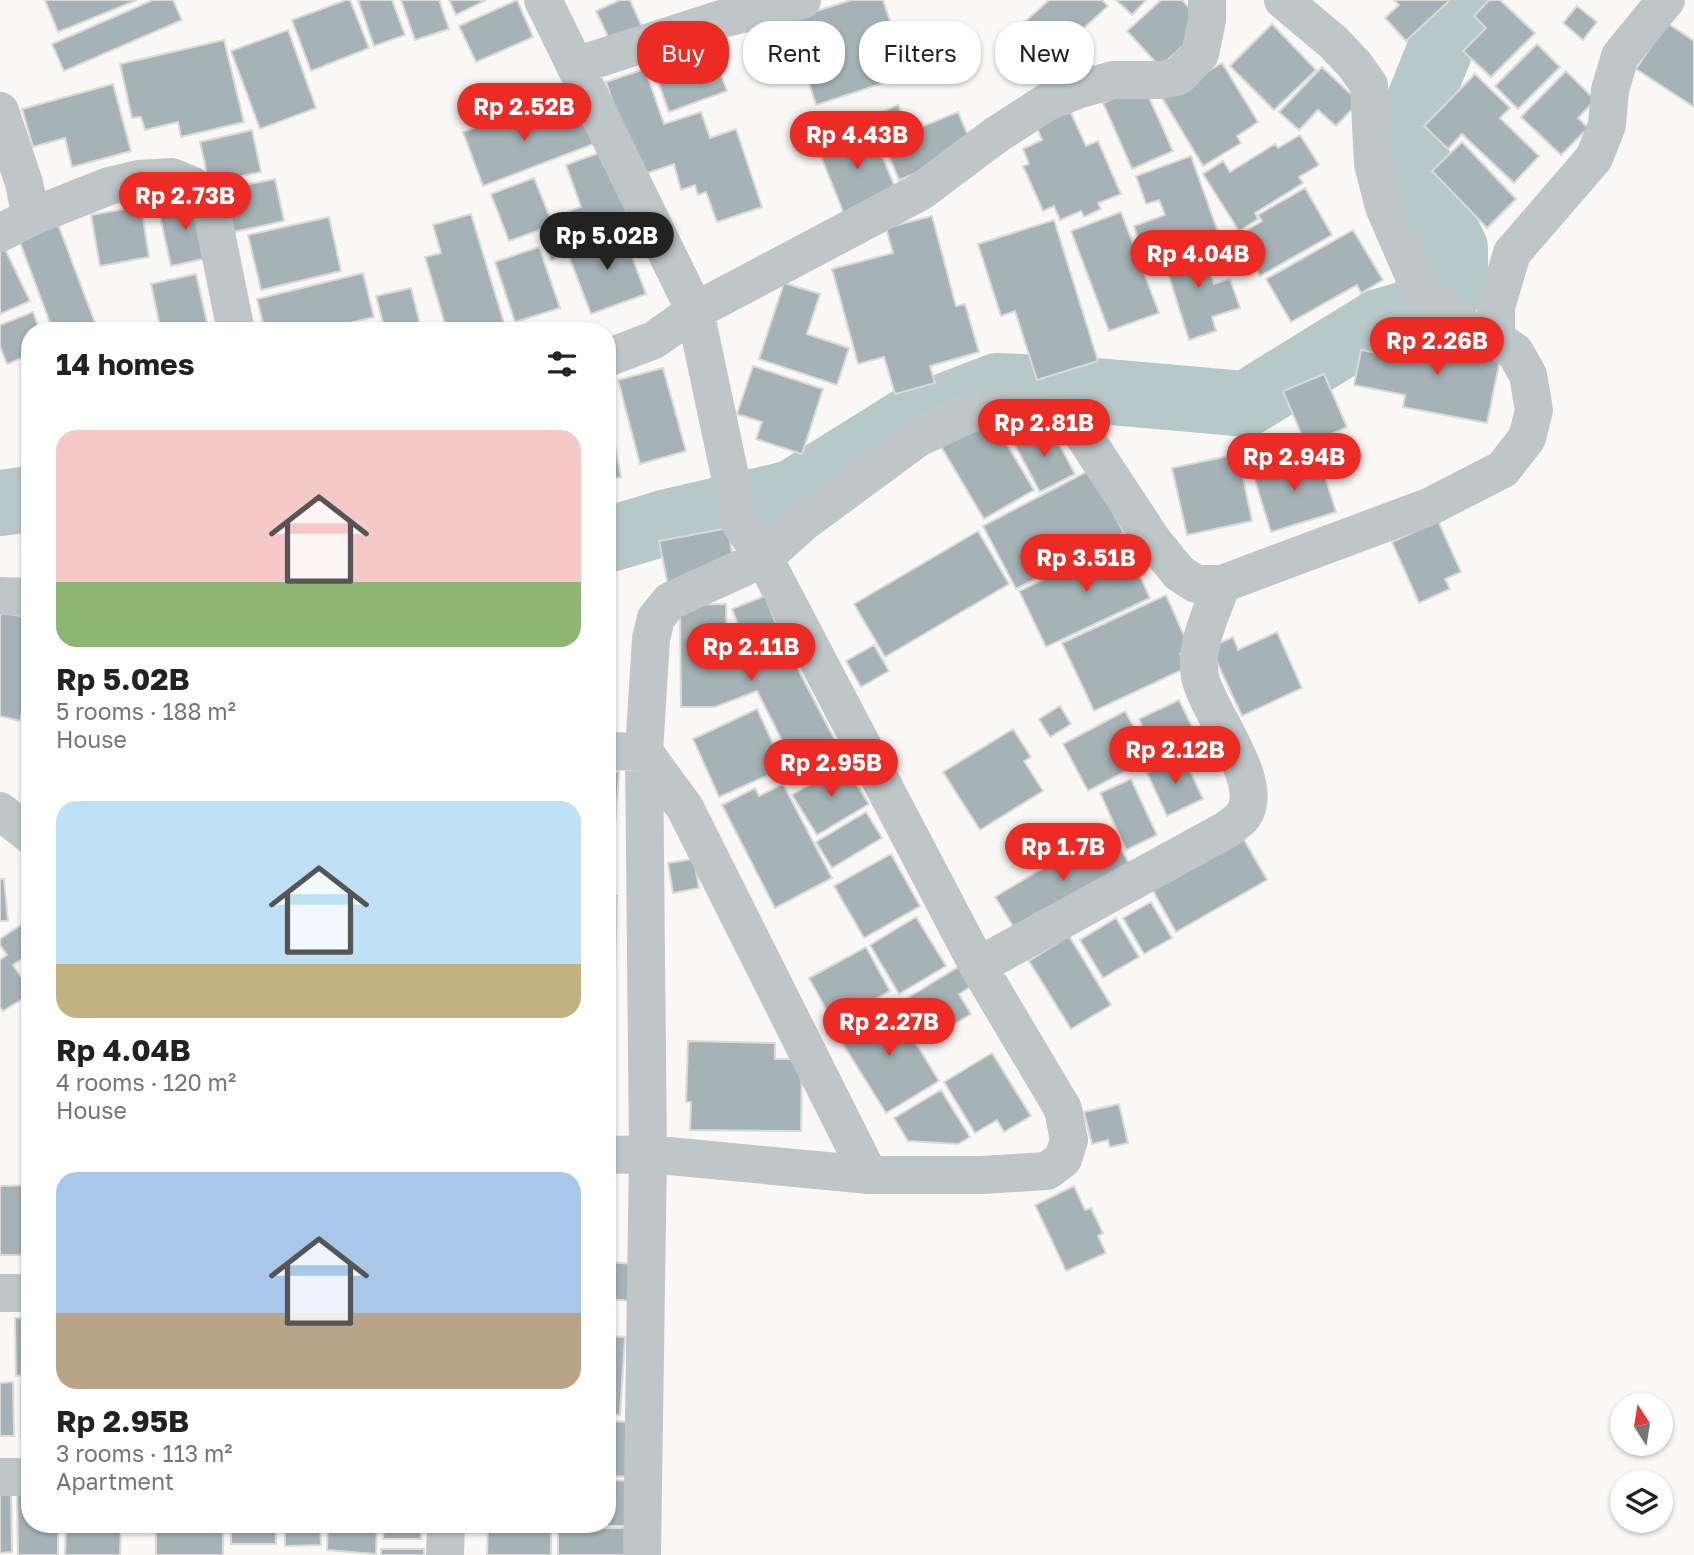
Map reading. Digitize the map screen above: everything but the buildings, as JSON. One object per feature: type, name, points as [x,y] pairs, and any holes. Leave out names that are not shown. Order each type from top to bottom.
[{"type":"street","points":[[543,0],[695,311],[740,523],[764,558],[978,966],[1063,1109],[1069,1140],[1063,1159],[1047,1171],[982,1175],[869,1175],[648,1154],[616,1155]]},
{"type":"street","points":[[575,66],[721,19],[802,0]]},
{"type":"street","points":[[616,355],[654,340],[695,311],[920,192],[1046,102],[1113,80],[1162,80],[1179,76],[1200,54],[1207,20],[1207,0]]},
{"type":"street","points":[[642,1555],[648,1154],[626,751],[656,618],[670,601],[764,558],[804,522],[918,438],[969,414],[1005,409],[1052,412],[1082,433],[1153,541],[1179,573],[1196,584],[1222,584],[1431,506],[1503,469],[1527,438],[1534,410],[1528,375],[1515,352],[1496,339],[1477,334],[1460,324],[1417,283],[1384,207],[1373,164],[1369,85],[1334,42],[1283,0]]},
{"type":"street","points":[[1496,339],[1496,307],[1511,253],[1594,159],[1607,125],[1610,90],[1620,56],[1666,0]]},
{"type":"street","points":[[0,111],[24,183],[15,225]]},
{"type":"street","points":[[15,225],[109,186],[139,179],[172,177],[192,186],[210,203],[234,322]]},
{"type":"street","points":[[978,966],[1226,830],[1243,815],[1249,798],[1248,779],[1209,701],[1200,676],[1202,639],[1222,584]]},
{"type":"street","points":[[0,596],[21,597]]},
{"type":"street","points":[[626,751],[685,808],[869,1175]]},
{"type":"street","points":[[0,811],[21,828]]},
{"type":"street","points":[[0,1293],[21,1293]]},
{"type":"street","points":[[0,1477],[21,1477]]},
{"type":"street","points":[[445,1555],[446,1533]]},
{"type":"waterway","points":[[616,537],[664,523],[792,493],[909,420],[997,386],[1075,389],[1246,404],[1379,322],[1427,308],[1455,285],[1455,248],[1422,181],[1410,124],[1460,0]]},
{"type":"waterway","points":[[0,503],[21,500]]}]
